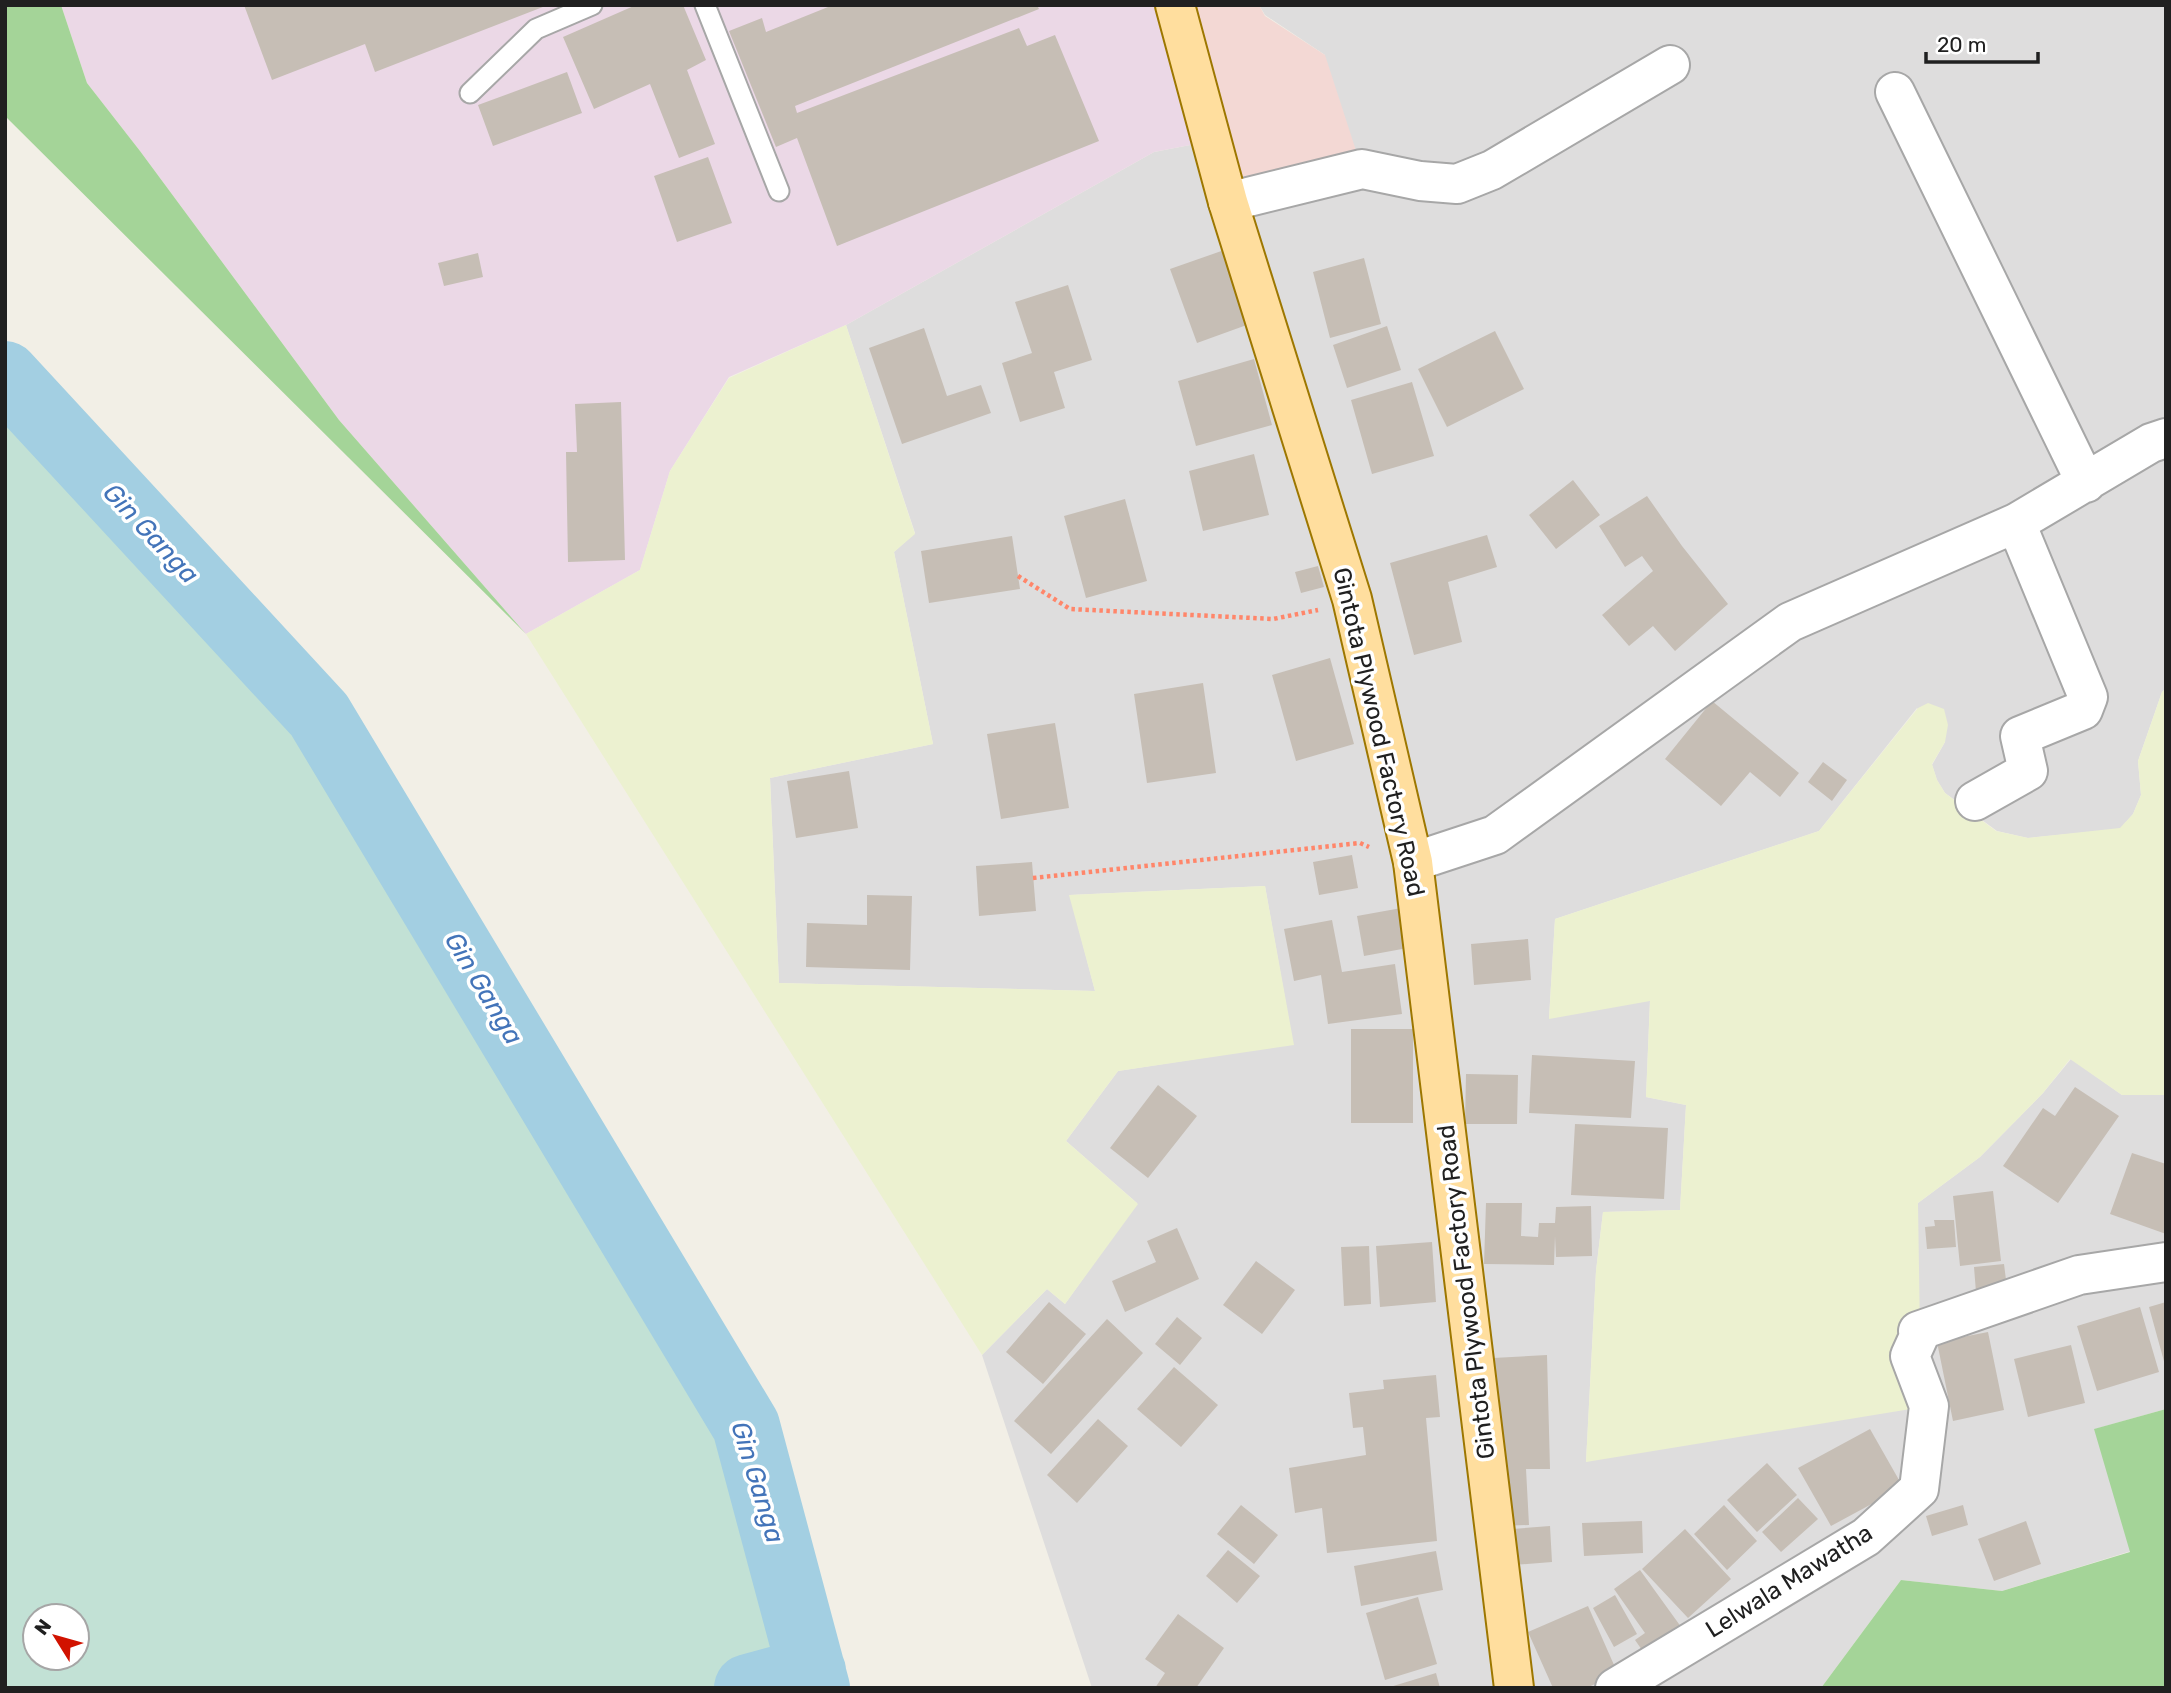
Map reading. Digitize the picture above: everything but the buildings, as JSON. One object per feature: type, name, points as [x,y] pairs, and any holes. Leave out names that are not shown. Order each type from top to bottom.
[{"type":"main road","name":"Gintota Plywood Factory Road","points":[[1175,5],[1228,202],[1352,598],[1413,862],[1514,1688]]},
{"type":"street","points":[[1228,202],[1362,169],[1420,181],[1457,184],[1492,170],[1670,65]]},
{"type":"street","points":[[1895,92],[2086,483]]},
{"type":"street","points":[[1413,862],[1495,835],[1790,622],[2016,523],[2151,443],[2166,438]]},
{"type":"street","points":[[1975,801],[2028,771],[2020,736],[2083,710],[2088,697],[2016,523]]},
{"type":"street","name":"Lelwala Mawatha","points":[[1615,1688],[1866,1537],[1919,1489],[1929,1406],[1910,1356],[1920,1334],[1918,1331],[2079,1275],[2166,1262]]},
{"type":"lane","points":[[470,93],[536,29],[592,5]]},
{"type":"lane","points":[[705,5],[779,191]]},
{"type":"path","points":[[1018,576],[1070,609],[1273,619],[1331,607],[1352,598]]},
{"type":"path","points":[[1033,878],[1360,843],[1413,862]]},
{"type":"shaded area","points":[[61,5],[1175,5],[1211,141],[1154,152],[846,325],[729,377],[670,471],[640,570],[526,634],[339,420],[87,83]]},
{"type":"shaded area","points":[[1175,5],[1259,5],[1265,16],[1325,55],[1362,169],[1228,202]]},
{"type":"shaded area","points":[[1259,5],[2166,5],[2166,688],[2162,692],[2138,761],[2141,795],[2133,814],[2120,829],[2028,838],[1997,831],[1945,793],[1932,765],[1945,742],[1917,708],[1819,831],[1555,919],[1549,1018],[1650,1000],[1646,1097],[1686,1105],[1680,1210],[1603,1212],[1596,1271],[1586,1462],[1918,1331],[1918,1203],[1980,1157],[2043,1093],[2071,1059],[2122,1095],[2166,1095],[2166,1409],[2095,1429],[2131,1551],[2002,1591],[1901,1580],[1821,1688],[1092,1688],[982,1355],[1047,1289],[1065,1304],[1137,1203],[1066,1141],[1118,1071],[1293,1044],[1265,886],[1070,895],[1095,991],[779,983],[770,778],[933,744],[894,552],[915,533],[846,325],[1154,152],[1211,141],[1325,55],[1265,15]]},
{"type":"green space","points":[[5,5],[61,5],[87,83],[339,420],[526,634],[5,116]]},
{"type":"green space","points":[[846,325],[915,534],[894,552],[933,744],[770,778],[779,983],[1095,991],[1069,895],[1265,886],[1294,1045],[1118,1071],[1066,1141],[1138,1204],[1065,1304],[1047,1289],[982,1355],[526,634],[640,570],[670,471],[729,378]]},
{"type":"green space","points":[[5,375],[319,715],[746,1426],[816,1688],[5,1688]]},
{"type":"green space","points":[[2166,688],[2166,1095],[2122,1095],[2070,1059],[2043,1093],[1980,1157],[1918,1203],[1920,1334],[1929,1406],[1586,1462],[1596,1271],[1603,1212],[1680,1210],[1686,1105],[1646,1097],[1650,1001],[1549,1019],[1555,919],[1819,831],[1918,708],[1928,703],[1944,709],[1948,725],[1945,742],[1932,764],[1937,780],[1945,793],[1996,831],[2028,838],[2120,828],[2133,814],[2141,795],[2138,761],[2162,692]]},
{"type":"green space","points":[[2166,1409],[2166,1688],[1821,1688],[1901,1580],[2002,1591],[2130,1552],[2094,1429]]},
{"type":"waterway","name":"Gin Ganga","points":[[5,375],[319,715],[746,1426],[816,1688]]},
{"type":"waterway","points":[[748,1688],[812,1671]]}]
